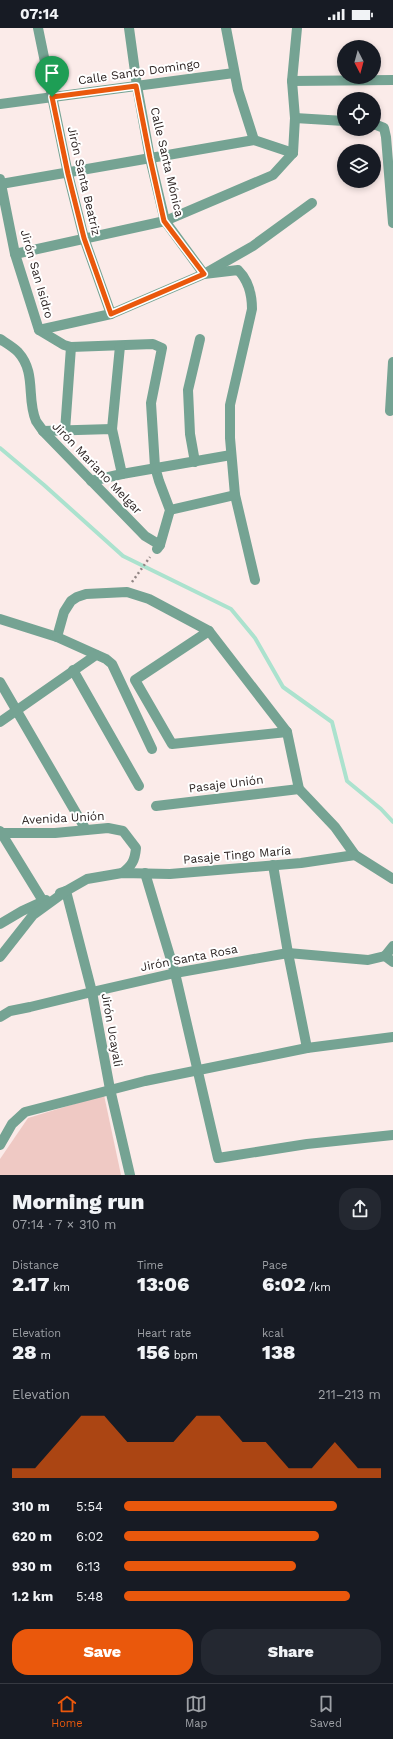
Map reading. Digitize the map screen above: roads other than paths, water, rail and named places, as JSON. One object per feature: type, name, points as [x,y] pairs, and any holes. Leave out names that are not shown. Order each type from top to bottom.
[{"type":"street","name":"Jirón Santa Beatriz","points":[[38,28],[68,174],[84,238],[111,314]]},
{"type":"street","name":"Calle Santa Mónica","points":[[129,28],[136,86],[164,221],[204,274]]},
{"type":"street","points":[[226,28],[238,90],[254,140]]},
{"type":"street","points":[[15,254],[164,221],[273,175],[293,153],[295,118],[292,81],[297,28]]},
{"type":"street","name":"Calle Santo Domingo","points":[[0,104],[234,73]]},
{"type":"street","points":[[292,81],[393,80]]},
{"type":"street","points":[[295,118],[337,121]]},
{"type":"street","points":[[381,127],[384,128],[386,137],[393,223]]},
{"type":"street","points":[[0,182],[68,174],[254,140],[293,153]]},
{"type":"street","name":"Jirón San Isidro","points":[[0,182],[15,254],[39,330],[64,345],[71,347],[153,344],[162,348],[150,403],[158,481],[170,510]]},
{"type":"street","points":[[39,330],[111,314],[204,274],[253,246],[312,203]]},
{"type":"street","points":[[204,274],[238,270],[244,275],[252,294],[252,309],[230,405],[231,455],[235,495],[255,580]]},
{"type":"street","name":"Jirón Mariano Melgar","points":[[0,339],[18,351],[27,365],[31,378],[31,400],[36,420],[43,431],[144,536],[158,547],[170,510]]},
{"type":"street","points":[[195,462],[190,434],[188,390],[200,339]]},
{"type":"street","points":[[120,346],[112,429],[122,474]]},
{"type":"street","points":[[65,431],[71,347]]},
{"type":"street","points":[[390,410],[393,362]]},
{"type":"street","points":[[43,431],[112,429]]},
{"type":"street","points":[[91,481],[156,467],[195,462],[231,455]]},
{"type":"street","points":[[170,510],[235,495]]},
{"type":"street","points":[[57,636],[64,612],[71,601],[77,597],[86,594],[127,592],[149,599],[209,631],[287,732],[299,788],[336,828],[355,855],[393,879]]},
{"type":"street","points":[[0,619],[57,636],[106,659],[112,664],[152,749]]},
{"type":"street","points":[[209,631],[135,680],[172,744],[287,732]]},
{"type":"street","points":[[0,722],[96,655]]},
{"type":"street","points":[[73,670],[139,786]]},
{"type":"street","points":[[0,682],[16,712],[86,830]]},
{"type":"street","name":"Pasaje Unión","points":[[156,806],[299,788]]},
{"type":"street","name":"Avenida Unión","points":[[0,832],[55,833],[108,828],[122,831],[136,848],[135,858],[131,866],[122,873]]},
{"type":"street","points":[[0,832],[42,901]]},
{"type":"street","name":"Pasaje Tingo María","points":[[66,891],[86,879],[122,873],[170,874],[301,863],[355,855]]},
{"type":"street","points":[[273,865],[307,1048]]},
{"type":"street","points":[[145,873],[175,973],[218,1158],[307,1144],[393,1135]]},
{"type":"street","points":[[0,924],[42,901],[66,891]]},
{"type":"street","points":[[0,957],[33,915],[66,891]]},
{"type":"street","name":"Jirón Ucayali","points":[[66,891],[92,992],[110,1089],[130,1175]]},
{"type":"street","points":[[389,959],[393,946]]},
{"type":"street","name":"Jirón Santa Rosa","points":[[0,1016],[10,1011],[175,973],[288,952],[368,960],[389,959]]},
{"type":"street","points":[[0,1145],[12,1124],[25,1112],[110,1089],[307,1048],[393,1037]]},
{"type":"waterway","points":[[0,448],[44,485],[123,556],[231,609],[255,638],[283,687],[332,722],[347,781],[381,809],[393,822]]}]
